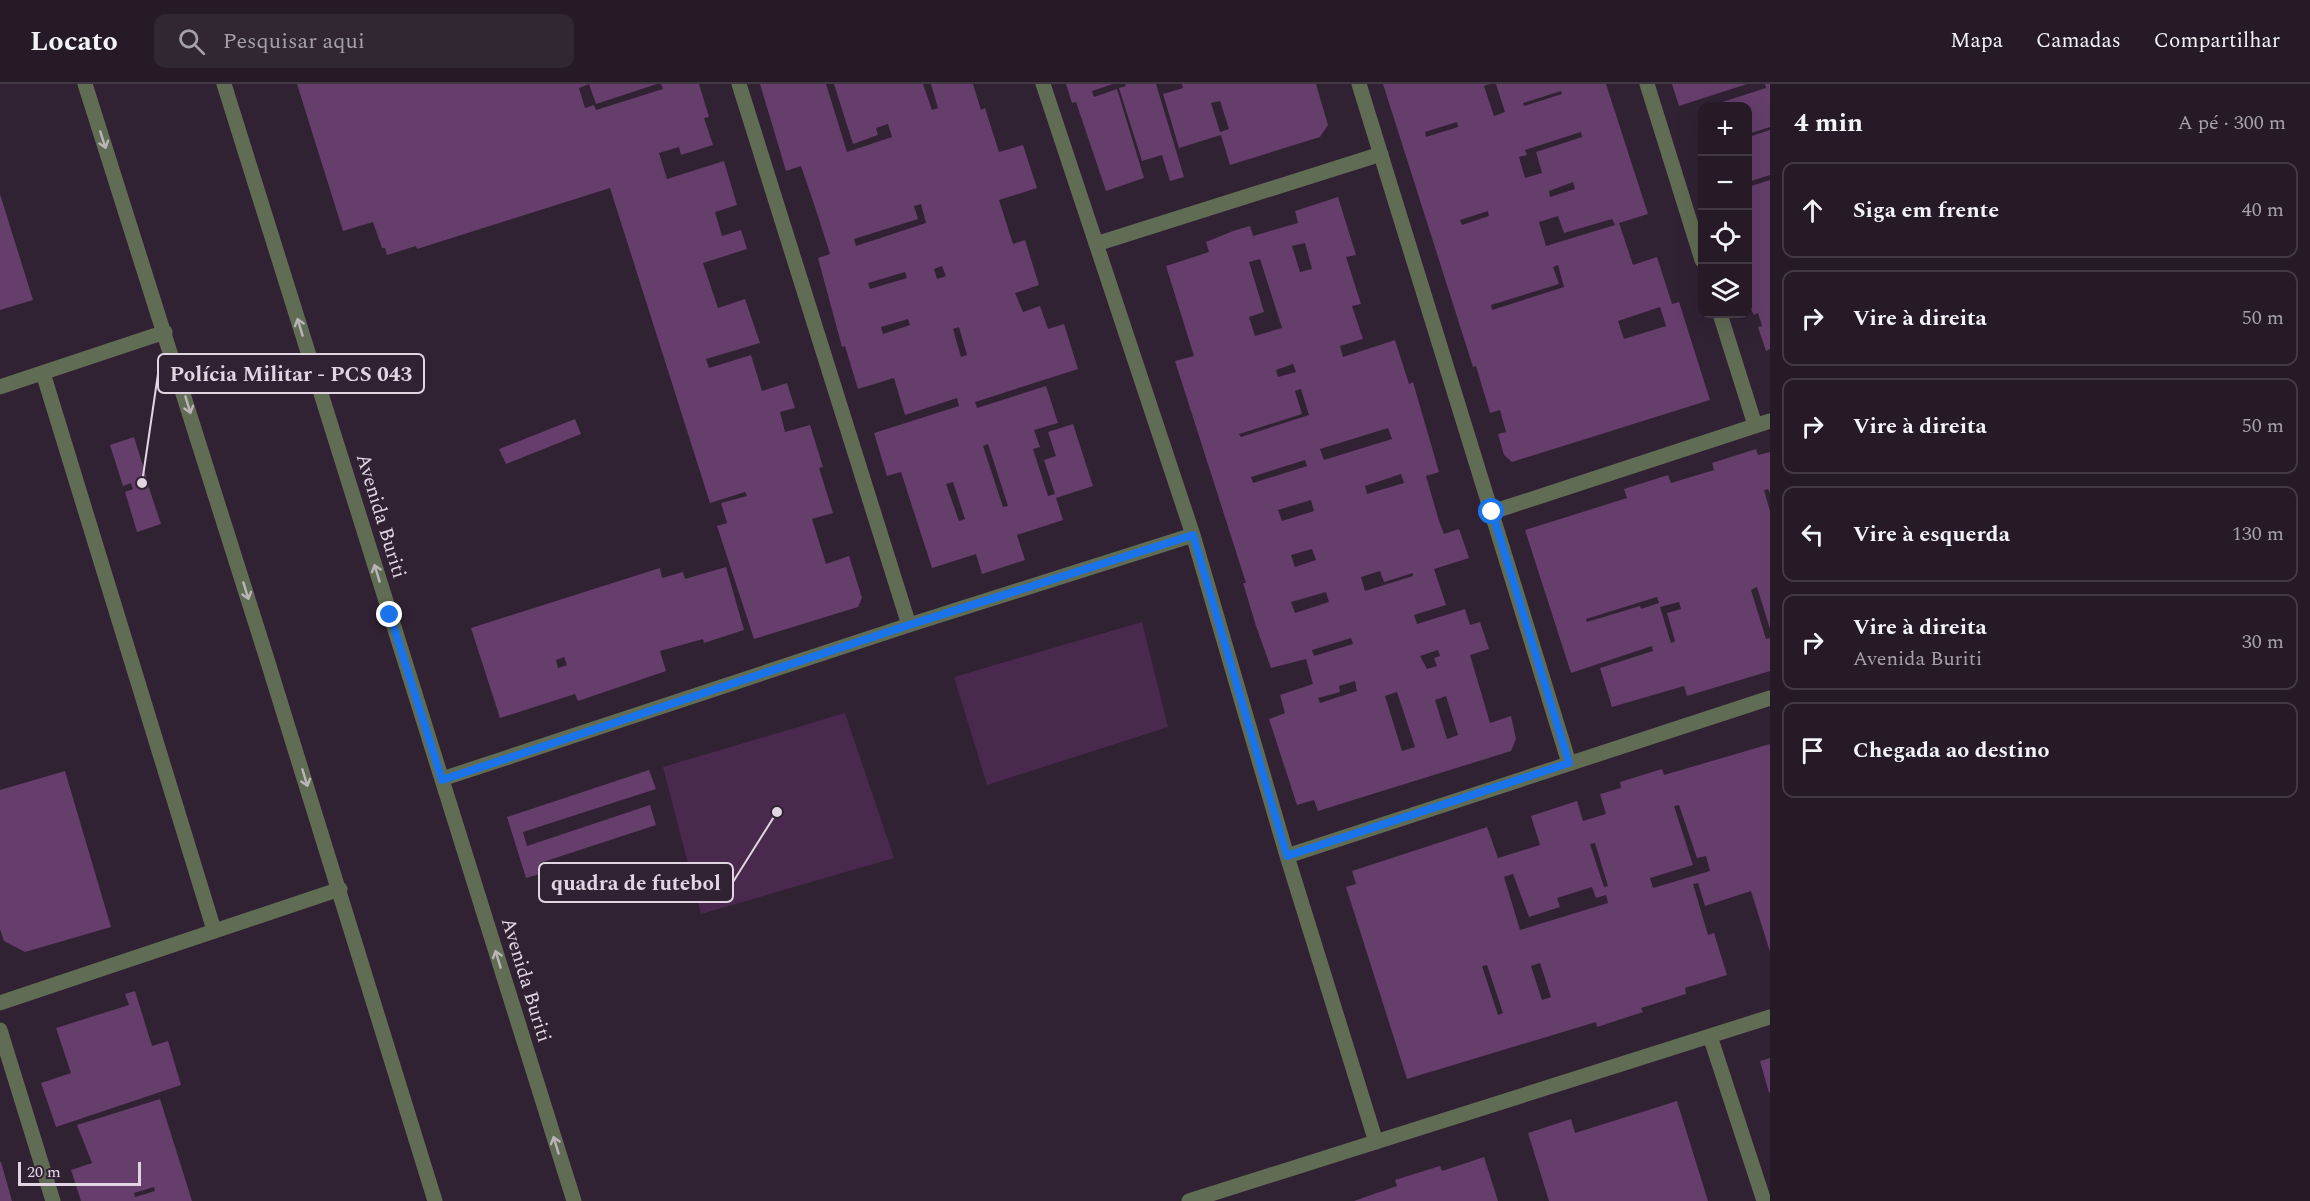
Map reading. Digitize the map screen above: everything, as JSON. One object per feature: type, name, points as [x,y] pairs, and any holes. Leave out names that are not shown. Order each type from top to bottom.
[{"type":"street","points":[[85,84],[165,332],[435,1201]]},
{"type":"street","name":"Avenida Buriti","points":[[224,84],[574,1201]]},
{"type":"street","points":[[740,84],[909,625]]},
{"type":"street","points":[[1043,84],[1193,535],[1287,856],[1376,1142]]},
{"type":"street","points":[[1359,84],[1569,763]]},
{"type":"street","points":[[1647,84],[1698,247]]},
{"type":"street","points":[[1096,244],[1381,154]]},
{"type":"street","points":[[1492,512],[1763,423],[1722,318]]},
{"type":"street","points":[[0,387],[165,332]]},
{"type":"street","points":[[43,373],[214,930]]},
{"type":"street","points":[[442,780],[909,625],[1193,535]]},
{"type":"street","points":[[1287,856],[1770,698]]},
{"type":"street","points":[[0,1003],[339,889]]},
{"type":"street","points":[[1189,1201],[1770,1017]]},
{"type":"street","points":[[0,1030],[53,1201]]},
{"type":"street","points":[[1710,1036],[1764,1201]]},
{"type":"shaded area","points":[[1142,622],[1168,727],[987,785],[954,677]]},
{"type":"shaded area","points":[[845,713],[894,858],[701,914],[663,767]]},
{"type":"building","points":[[297,84],[589,84],[579,88],[585,108],[594,105],[596,110],[663,89],[661,84],[699,84],[709,117],[704,118],[713,145],[681,155],[679,147],[659,153],[667,179],[724,161],[737,205],[715,212],[722,236],[741,230],[747,249],[703,263],[718,308],[745,299],[760,343],[706,359],[709,368],[751,355],[762,391],[787,383],[795,408],[780,412],[785,432],[810,425],[823,467],[819,468],[833,513],[812,519],[826,564],[849,556],[862,598],[858,607],[754,639],[717,526],[727,523],[721,503],[747,496],[745,492],[710,503],[610,188],[417,249],[416,246],[387,255],[385,248],[382,248],[373,222],[343,231]]},
{"type":"building","points":[[589,84],[657,84],[596,104]]},
{"type":"building","points":[[760,84],[826,84],[847,152],[892,137],[888,124],[876,128],[878,135],[853,144],[834,84],[923,84],[932,110],[938,108],[931,84],[973,84],[981,110],[985,108],[999,152],[1023,145],[1037,188],[999,200],[1013,244],[1025,240],[1039,285],[1015,293],[1023,312],[1040,306],[1048,329],[1064,324],[1078,369],[975,402],[977,408],[1046,386],[1058,423],[1034,430],[1040,447],[1033,449],[1048,496],[1055,494],[1044,460],[1056,456],[1048,432],[1073,424],[1093,486],[1056,498],[1063,520],[1017,535],[1025,560],[982,574],[976,554],[932,568],[901,472],[887,476],[874,433],[959,406],[957,398],[905,415],[894,378],[858,389],[845,346],[842,347],[818,258],[830,254],[816,210],[801,166],[786,171]],"holes":[[[921,204],[926,223],[856,246],[854,239],[918,219],[914,206]],[[942,266],[946,276],[937,279],[934,269]],[[905,272],[907,278],[870,289],[868,283]],[[908,319],[910,325],[883,334],[881,327]],[[959,327],[967,355],[961,357],[953,329]],[[988,444],[1008,506],[1003,507],[983,446]],[[953,482],[965,519],[959,521],[946,484]]]},
{"type":"building","points":[[1066,84],[1113,84],[1092,91],[1094,97],[1117,89],[1144,178],[1106,191],[1076,102],[1072,103]]},
{"type":"building","points":[[1125,84],[1156,84],[1184,177],[1170,181],[1162,155],[1142,161],[1119,88],[1126,86]]},
{"type":"building","points":[[1182,84],[1316,84],[1328,125],[1320,137],[1230,165],[1221,135],[1179,148],[1163,94],[1183,88]],"holes":[[[1220,101],[1229,129],[1220,132],[1211,103]]]},
{"type":"building","points":[[1383,84],[1490,84],[1484,86],[1494,116],[1505,112],[1496,84],[1606,84],[1648,214],[1619,223],[1633,265],[1657,257],[1672,304],[1679,302],[1710,400],[1512,462],[1504,455],[1498,434],[1506,432],[1500,410],[1490,413],[1476,366],[1473,367]],"holes":[[[1561,91],[1562,94],[1524,106],[1523,103]],[[1457,122],[1458,127],[1426,137],[1425,132]],[[1581,132],[1582,137],[1536,152],[1542,173],[1525,178],[1519,157],[1527,155],[1525,150]],[[1573,182],[1575,189],[1550,197],[1549,191]],[[1488,211],[1489,216],[1462,225],[1460,220]],[[1558,216],[1564,233],[1612,219],[1615,225],[1546,246],[1539,222]],[[1558,265],[1564,287],[1492,310],[1491,305],[1559,284],[1553,267]],[[1660,307],[1666,326],[1624,339],[1618,321]]]},
{"type":"building","points":[[1672,84],[1747,84],[1679,106]]},
{"type":"building","points":[[1765,84],[1770,84],[1770,127],[1752,133],[1752,102],[1722,102],[1766,88]]},
{"type":"building","points":[[1770,130],[1770,175],[1752,181],[1752,156],[1752,136]]},
{"type":"building","points":[[1770,180],[1770,349],[1766,351],[1758,327],[1762,326],[1758,313],[1754,315],[1752,311],[1752,186]]},
{"type":"building","points":[[0,194],[33,300],[0,310]]},
{"type":"building","points":[[1338,197],[1356,255],[1346,257],[1361,304],[1352,306],[1363,339],[1340,346],[1343,357],[1395,340],[1409,384],[1413,382],[1439,472],[1426,476],[1439,521],[1444,534],[1459,529],[1469,558],[1434,569],[1446,605],[1414,615],[1417,624],[1465,609],[1470,625],[1480,622],[1489,649],[1470,655],[1490,723],[1511,716],[1516,739],[1511,751],[1318,811],[1314,800],[1297,805],[1269,719],[1285,713],[1280,695],[1313,684],[1306,659],[1271,668],[1256,626],[1243,583],[1246,583],[1175,361],[1194,356],[1166,266],[1209,252],[1206,242],[1233,231],[1250,226],[1253,236],[1298,223],[1295,211]],"holes":[[[1305,243],[1312,269],[1300,272],[1292,246]],[[1260,259],[1282,328],[1255,336],[1249,317],[1264,312],[1249,262]],[[1293,364],[1296,372],[1278,377],[1276,370]],[[1301,389],[1309,415],[1241,437],[1239,434],[1302,414],[1295,391]],[[1388,428],[1392,439],[1324,460],[1320,449]],[[1305,460],[1307,466],[1253,483],[1251,477]],[[1401,474],[1404,483],[1367,494],[1365,486]],[[1311,500],[1314,511],[1282,521],[1278,510]],[[1312,549],[1316,560],[1295,567],[1291,555]],[[1380,571],[1384,582],[1413,573],[1413,576],[1365,591],[1361,577]],[[1326,592],[1329,602],[1295,613],[1291,602]],[[1351,638],[1353,644],[1314,656],[1312,650]],[[1438,650],[1440,656],[1434,658],[1437,666],[1427,669],[1420,656]],[[1355,681],[1357,691],[1320,703],[1318,698],[1340,692],[1339,686]],[[1397,692],[1415,747],[1402,751],[1385,696]],[[1446,696],[1458,735],[1447,739],[1435,700]]]},
{"type":"building","points":[[575,419],[581,434],[506,464],[499,449]]},
{"type":"building","points":[[134,437],[147,479],[138,481],[140,487],[148,485],[161,524],[137,532],[125,492],[133,489],[131,483],[123,486],[110,445]]},
{"type":"building","points":[[1756,449],[1758,455],[1770,452],[1770,494],[1768,489],[1764,490],[1770,511],[1770,629],[1757,587],[1751,590],[1766,639],[1770,638],[1770,671],[1687,696],[1684,686],[1612,707],[1600,668],[1653,651],[1652,646],[1571,673],[1525,530],[1627,498],[1624,489],[1668,475],[1671,483],[1714,470],[1712,463]],"holes":[[[1657,597],[1659,603],[1641,609],[1640,606],[1587,622],[1586,619]],[[1679,602],[1681,609],[1667,613],[1675,641],[1671,643],[1660,607]]]},
{"type":"building","points":[[726,567],[744,630],[704,643],[703,639],[660,651],[666,671],[578,701],[575,694],[500,718],[471,628],[660,568],[662,578],[683,572],[685,579]],"holes":[[[564,657],[567,665],[558,668],[556,660]]]},
{"type":"building","points":[[1770,744],[1770,952],[1751,891],[1705,906],[1698,883],[1693,884],[1708,935],[1714,933],[1727,975],[1685,988],[1686,994],[1641,1008],[1643,1012],[1597,1027],[1596,1022],[1407,1079],[1346,887],[1356,884],[1352,871],[1487,827],[1498,858],[1511,854],[1540,845],[1531,816],[1577,801],[1583,821],[1606,814],[1600,794],[1621,788],[1620,782],[1662,769],[1664,775]],"holes":[[[1679,805],[1697,858],[1706,856],[1710,871],[1653,888],[1650,878],[1693,865],[1674,806]],[[1595,843],[1608,886],[1604,887],[1590,844]],[[1513,874],[1529,917],[1560,907],[1557,898],[1592,887],[1596,898],[1606,895],[1608,903],[1520,930],[1504,877]],[[1540,963],[1551,997],[1542,1000],[1531,966]],[[1487,965],[1503,1013],[1498,1015],[1482,966]]]},
{"type":"building","points":[[649,770],[656,789],[523,832],[527,846],[650,805],[656,825],[540,863],[543,873],[526,878],[507,817]]},
{"type":"building","points":[[65,771],[111,927],[25,952],[4,941],[0,929],[0,790]]},
{"type":"building","points":[[135,991],[152,1046],[168,1041],[181,1085],[56,1127],[41,1083],[71,1073],[56,1028],[129,1005],[125,994]]},
{"type":"building","points":[[1770,1058],[1770,1092],[1769,1093],[1760,1061]]},
{"type":"building","points":[[160,1099],[192,1201],[81,1201],[71,1170],[92,1163],[77,1125]],"holes":[[[154,1187],[155,1191],[135,1197],[134,1193]]]},
{"type":"building","points":[[1677,1101],[1708,1201],[1549,1201],[1528,1133],[1571,1119],[1575,1133]]},
{"type":"building","points":[[1484,1157],[1498,1201],[1354,1201],[1397,1186],[1395,1180],[1440,1166],[1442,1171]]},
{"type":"building","points":[[1,1162],[12,1201],[0,1201]]},
{"type":"place","name":"Polícia Militar - PCS 043","points":[[142,483]]},
{"type":"place","name":"quadra de futebol","points":[[777,812]]},
{"type":"route","points":[[390,615],[442,780],[909,625],[1193,535],[1287,856],[1569,763],[1492,512]]}]
